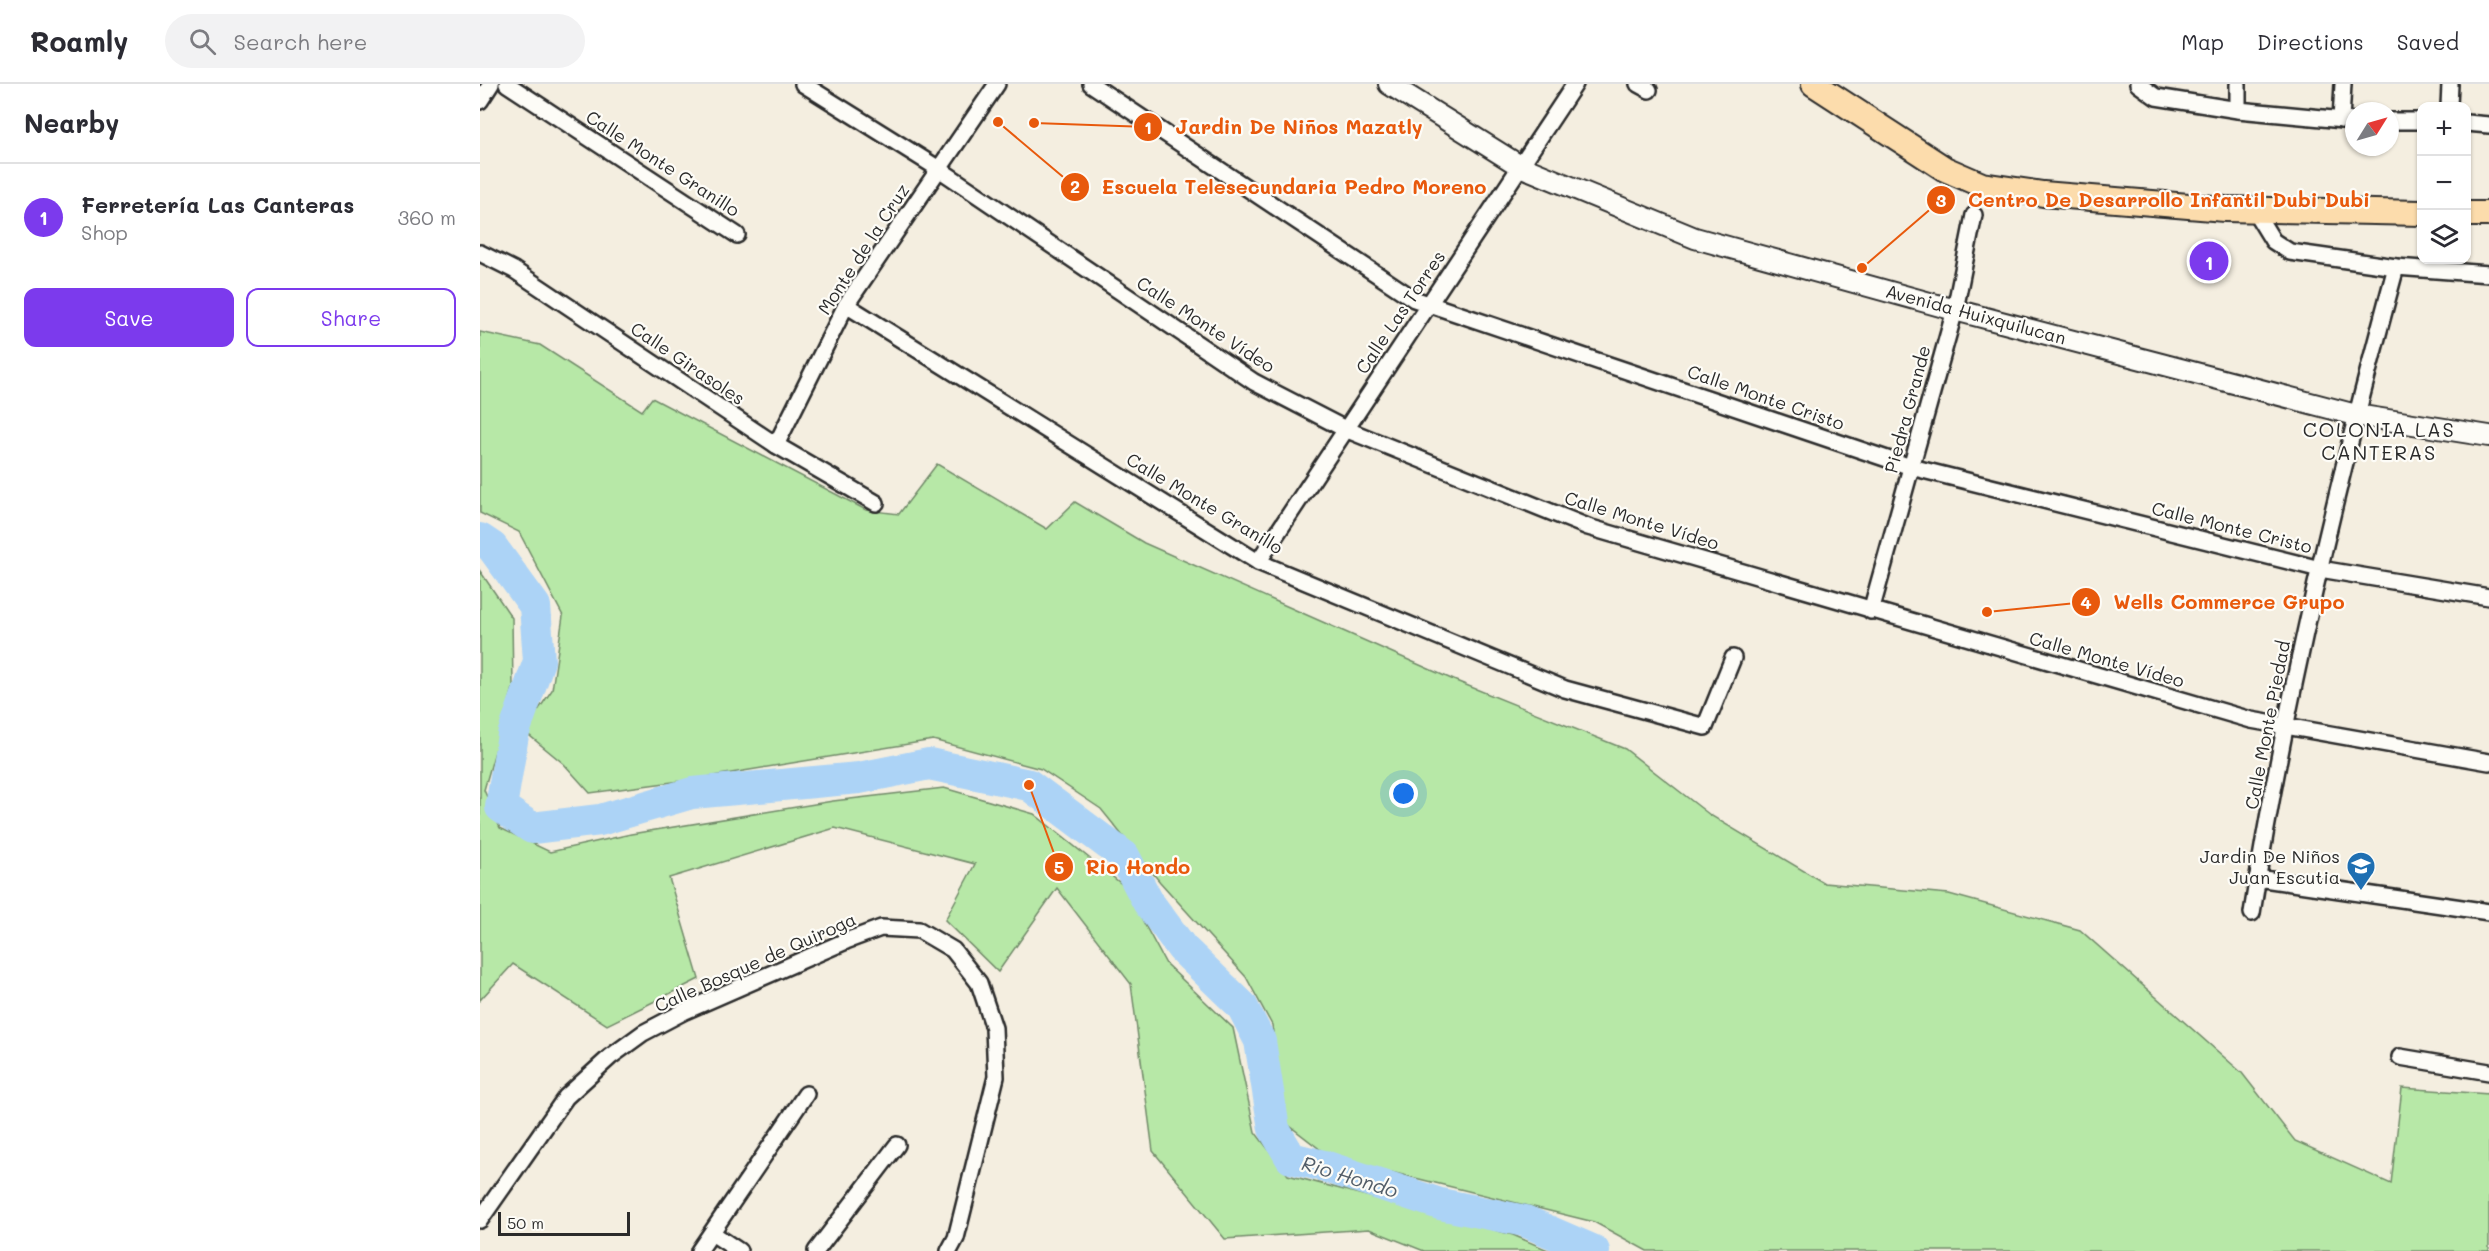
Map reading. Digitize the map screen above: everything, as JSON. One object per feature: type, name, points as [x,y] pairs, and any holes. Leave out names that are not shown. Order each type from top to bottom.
[{"type":"main road","points":[[1814,84],[1945,170],[1982,185],[2043,194],[2254,210],[2417,213]]},
{"type":"main road","points":[[2471,214],[2489,214]]},
{"type":"street","points":[[480,101],[491,84]]},
{"type":"street","name":"Calle Monte Granillo","points":[[507,84],[737,235]]},
{"type":"street","name":"Calle Monte Vídeo","points":[[803,84],[939,169],[1254,382],[1345,429],[1588,527],[2251,720],[2489,762]]},
{"type":"street","name":"Monte de la Cruz","points":[[776,445],[846,305],[997,84]]},
{"type":"street","name":"Calle Monte Cristo","points":[[1091,84],[1414,299],[1911,467],[2320,569],[2489,597]]},
{"type":"street","name":"Avenida Huixquilucan","points":[[1389,84],[1520,166],[1695,238],[1954,310],[2356,414],[2489,436]]},
{"type":"street","name":"Calle Las Torres","points":[[1258,562],[1575,84]]},
{"type":"street","points":[[2138,84],[2156,97],[2238,110],[2345,121]]},
{"type":"street","points":[[2238,84],[2238,110]]},
{"type":"street","points":[[2343,84],[2345,102]]},
{"type":"street","points":[[2449,102],[2450,84]]},
{"type":"street","points":[[2399,121],[2417,121]]},
{"type":"street","points":[[2471,123],[2489,125]]},
{"type":"street","points":[[2254,210],[2273,242],[2290,252],[2396,267],[2489,274]]},
{"type":"street","name":"Piedra Grande","points":[[1871,611],[1954,310],[1974,215]]},
{"type":"street","name":"Calle Girasoles","points":[[480,253],[514,270],[776,445],[876,503]]},
{"type":"street","name":"Calle Monte Piedad","points":[[2252,913],[2285,726],[2356,414],[2396,267]]},
{"type":"street","name":"Calle Monte Granillo","points":[[846,305],[1258,562],[1565,689],[1705,728],[1733,658]]},
{"type":"street","points":[[2257,879],[2489,912]]},
{"type":"street","name":"Calle Bosque de Quiroga","points":[[480,1220],[566,1097],[610,1057],[643,1033],[686,1011],[846,941],[881,928],[919,930],[953,950],[979,983],[994,1028],[996,1077],[956,1238],[949,1251]]},
{"type":"street","points":[[2400,1057],[2489,1072]]},
{"type":"street","points":[[699,1251],[806,1094]]},
{"type":"street","points":[[816,1251],[897,1144]]},
{"type":"street","points":[[712,1233],[740,1251]]},
{"type":"green space","points":[[480,332],[540,345],[642,411],[652,398],[866,510],[899,514],[937,464],[1047,529],[1075,502],[1144,543],[1456,681],[1625,749],[1710,815],[1824,883],[1949,894],[2080,930],[2242,1073],[2295,1141],[2391,1184],[2402,1088],[2489,1094],[2489,1251],[1647,1251],[1594,1222],[1330,1157],[1286,1123],[1272,1025],[1246,977],[1160,882],[1101,809],[1041,769],[933,740],[688,780],[590,793],[564,764],[524,731],[552,690],[563,616],[519,532],[480,513]]},
{"type":"green space","points":[[480,571],[512,618],[513,688],[484,790],[500,828],[550,852],[631,834],[833,801],[944,788],[1034,814],[1124,886],[1166,964],[1233,1028],[1255,1132],[1288,1175],[1513,1235],[1550,1251],[1424,1251],[1369,1229],[1225,1239],[1153,1151],[1131,984],[1057,888],[998,972],[945,920],[975,864],[835,828],[669,878],[699,979],[607,1025],[513,964],[480,1000]]},
{"type":"waterway","name":"Rio Hondo","points":[[480,539],[492,547],[535,606],[539,661],[513,735],[501,807],[532,828],[600,820],[692,793],[859,778],[929,764],[1029,785],[1124,856],[1148,902],[1182,948],[1242,1006],[1260,1041],[1274,1129],[1291,1158],[1324,1166],[1440,1204],[1525,1221],[1594,1251]]},
{"type":"place","name":"Escuela Telesecundaria Pedro Moreno","points":[[998,122]]},
{"type":"place","name":"Jardin De Niños Mazatly","points":[[1034,123]]},
{"type":"place","name":"Ferretería Las Canteras","points":[[2209,261]]},
{"type":"place","name":"Centro De Desarrollo Infantil Dubi Dubi","points":[[1862,268]]},
{"type":"place","name":"Wells Commerce Grupo","points":[[1987,612]]},
{"type":"place","name":"Rio Hondo","points":[[1029,785]]},
{"type":"place","name":"Jardin De Niños Juan Escutia","points":[[2361,892]]},
{"type":"district","name":"COLONIA LAS CANTERAS","points":[[2379,440]]}]
